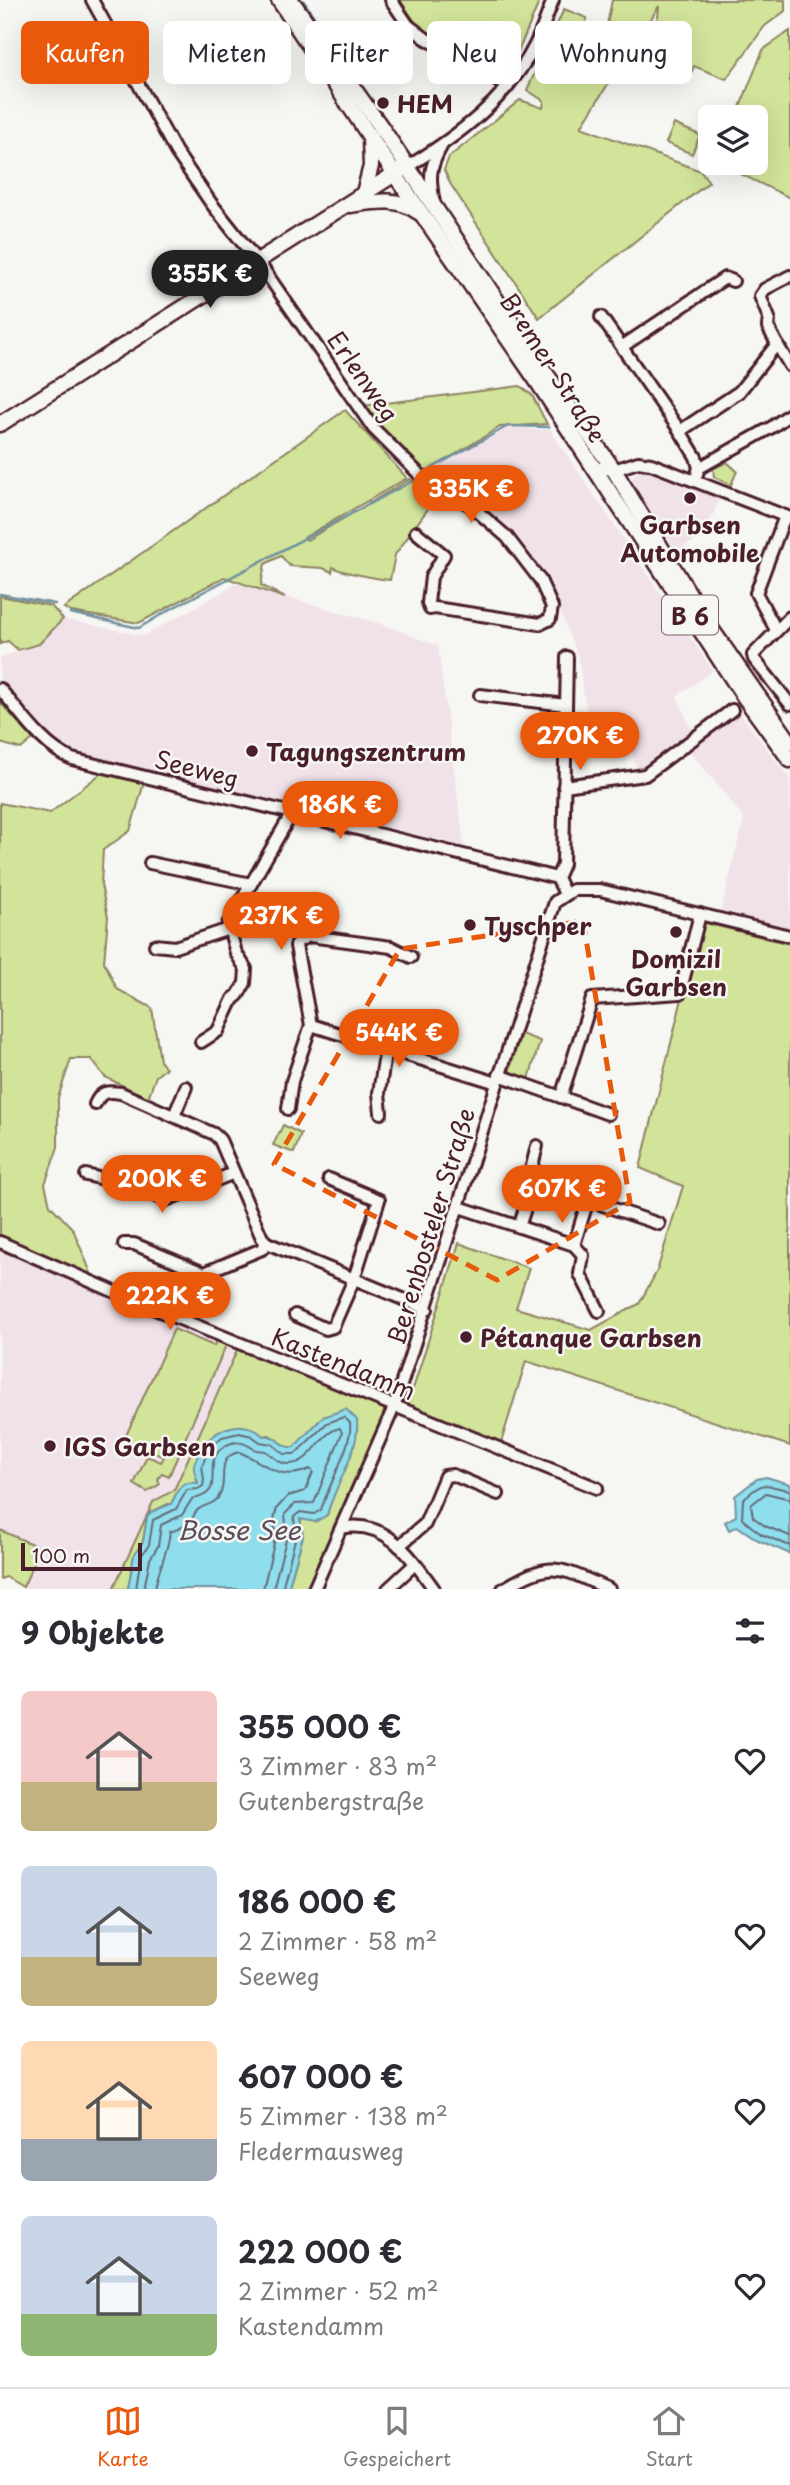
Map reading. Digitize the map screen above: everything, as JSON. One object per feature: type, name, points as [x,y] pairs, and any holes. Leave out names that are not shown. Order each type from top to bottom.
[{"type":"main road","name":"Bremer Straße","points":[[279,0],[370,136],[434,205],[614,470],[705,620],[790,742]]},
{"type":"main road","name":"Bremer Straße","points":[[291,0],[401,170],[423,216],[535,378],[745,698],[790,761]]},
{"type":"main road","points":[[364,193],[371,166],[370,136]]},
{"type":"main road","points":[[0,424],[401,170]]},
{"type":"main road","points":[[345,206],[380,201],[396,202],[414,208],[423,216]]},
{"type":"street","points":[[92,0],[176,152],[211,203],[257,261]]},
{"type":"street","points":[[391,0],[408,26],[508,87]]},
{"type":"street","points":[[401,170],[469,125],[508,87],[536,44],[553,0]]},
{"type":"street","points":[[434,205],[430,174],[433,161],[444,143]]},
{"type":"street","name":"Erlenweg","points":[[257,261],[382,440],[419,474],[476,510],[517,547],[545,590],[552,607],[550,619],[540,624],[430,609],[428,603],[431,577],[444,555],[416,532]]},
{"type":"street","points":[[790,275],[763,291],[760,296],[769,318],[768,327],[790,366]]},
{"type":"street","points":[[623,346],[725,278],[733,281]]},
{"type":"street","points":[[601,317],[696,457],[699,468],[695,480]]},
{"type":"street","points":[[680,431],[738,392],[777,344]]},
{"type":"street","points":[[699,468],[790,414]]},
{"type":"street","points":[[592,467],[614,470],[644,462],[787,517],[757,587],[758,597],[776,630]]},
{"type":"street","points":[[790,617],[753,655],[790,704]]},
{"type":"street","points":[[567,657],[563,863],[556,878],[565,894],[579,889],[600,890],[790,936]]},
{"type":"street","name":"Seeweg","points":[[0,689],[54,749],[72,759],[556,878]]},
{"type":"street","points":[[480,695],[566,705]]},
{"type":"street","points":[[564,786],[645,775],[732,710]]},
{"type":"street","points":[[201,1042],[218,1031],[233,999],[239,995],[246,983],[246,969],[236,953],[229,929],[230,918],[292,813]]},
{"type":"street","points":[[149,863],[251,884]]},
{"type":"street","name":"Berenbosteler Straße","points":[[314,1589],[394,1407],[552,907],[565,894]]},
{"type":"street","points":[[561,1097],[592,999],[680,993],[700,914]]},
{"type":"street","points":[[155,945],[175,947],[229,929]]},
{"type":"street","points":[[288,1109],[292,1081],[311,1025],[296,946],[303,938],[310,936],[391,947],[411,957]]},
{"type":"street","points":[[311,1025],[561,1097],[608,1114]]},
{"type":"street","points":[[381,1113],[379,1093],[386,1048]]},
{"type":"street","points":[[174,1116],[186,1087]]},
{"type":"street","points":[[95,1104],[99,1095],[107,1091],[121,1093],[218,1136],[262,1238],[267,1243],[426,1309]]},
{"type":"street","points":[[519,1227],[529,1196],[529,1178],[537,1146]]},
{"type":"street","points":[[86,1175],[103,1179],[108,1177],[166,1200],[234,1173]]},
{"type":"street","points":[[295,1315],[331,1329],[355,1279],[379,1200],[329,1179]]},
{"type":"street","points":[[573,1245],[588,1200],[659,1224]]},
{"type":"street","points":[[459,1207],[573,1245],[583,1255],[580,1274],[599,1311]]},
{"type":"street","name":"Kastendamm","points":[[0,1242],[138,1302],[597,1488]]},
{"type":"street","points":[[124,1244],[134,1244],[204,1273],[262,1249],[267,1243]]},
{"type":"street","points":[[400,1546],[425,1524],[445,1476],[453,1475],[498,1494]]},
{"type":"street","points":[[351,1504],[364,1525]]},
{"type":"street","points":[[341,1528],[364,1525],[386,1535],[400,1546],[434,1589]]},
{"type":"street","points":[[388,1589],[415,1563]]},
{"type":"street","points":[[503,1589],[530,1573],[554,1568],[566,1570],[609,1589]]},
{"type":"highlighted area","points":[[583,921],[630,1202],[497,1280],[274,1164],[400,949]]},
{"type":"shaded area","points":[[507,428],[550,430],[713,671],[677,696],[693,735],[637,770],[629,742],[586,708],[578,657],[548,580],[491,510],[430,473],[465,446]]},
{"type":"shaded area","points":[[639,470],[656,472],[720,498],[704,536],[676,551],[632,481],[632,477]]},
{"type":"shaded area","points":[[238,583],[381,624],[438,646],[464,846],[84,758],[65,750],[42,733],[0,684],[0,658],[39,644],[63,619],[144,636]]},
{"type":"shaded area","points":[[738,711],[790,779],[790,929],[721,911],[744,818],[689,750]]},
{"type":"shaded area","points":[[0,1250],[238,1348],[174,1490],[153,1502],[113,1589],[25,1589],[6,1577],[0,1579]]},
{"type":"green space","points":[[400,0],[540,0],[521,45],[521,21],[427,21],[427,32],[420,29]]},
{"type":"green space","points":[[612,0],[785,0],[785,11],[765,26],[726,79],[694,66],[692,71],[692,21],[656,21],[659,6],[650,21],[608,21]]},
{"type":"green space","points":[[564,9],[587,18],[586,21],[559,21]]},
{"type":"green space","points":[[790,31],[790,198],[743,175],[768,175],[768,105],[741,105],[763,50]]},
{"type":"green space","points":[[535,72],[535,84],[608,84],[581,127],[698,170],[698,175],[704,175],[709,182],[539,318],[451,185],[444,170],[449,157],[520,100],[543,108],[544,101],[527,90]]},
{"type":"green space","points":[[674,124],[698,134],[692,154],[666,143]]},
{"type":"green space","points":[[520,386],[532,395],[547,424],[500,427],[423,474],[390,442],[362,406]]},
{"type":"green space","points":[[345,410],[407,478],[305,537],[307,540],[410,479],[437,496],[395,555],[390,580],[333,567],[332,572],[323,568],[290,566],[281,556],[265,564],[261,585],[285,598],[224,577],[139,623],[71,612],[64,608]]},
{"type":"green space","points":[[727,462],[737,471],[731,485],[714,477],[713,469]]},
{"type":"green space","points":[[0,596],[51,606],[63,619],[39,644],[18,650],[8,641],[0,644]]},
{"type":"green space","points":[[0,702],[33,739],[21,749],[0,743]]},
{"type":"green space","points":[[104,771],[144,783],[130,831],[103,850],[101,885],[108,917],[104,962],[117,989],[152,1008],[160,1061],[166,1068],[156,1076],[148,1098],[105,1077],[91,1059],[71,1059],[58,1098],[58,1147],[45,1184],[50,1205],[73,1229],[91,1273],[77,1282],[0,1250],[0,803],[50,813]]},
{"type":"green space","points":[[701,922],[790,944],[790,1446],[526,1361],[500,1446],[407,1408],[459,1243],[529,1268],[516,1308],[591,1330],[639,1304],[657,1271],[683,1186],[640,1168]]},
{"type":"green space","points":[[521,1034],[540,1041],[529,1079],[509,1072]]},
{"type":"green space","points":[[283,1125],[301,1134],[294,1153],[273,1145]]},
{"type":"green space","points":[[174,1329],[214,1346],[217,1339],[227,1343],[169,1476],[162,1473],[158,1479],[160,1484],[147,1492],[134,1484],[147,1456],[161,1462],[164,1457],[124,1440]]},
{"type":"green space","points":[[238,1348],[378,1403],[386,1412],[307,1589],[288,1589],[303,1536],[300,1518],[327,1515],[332,1497],[323,1417],[295,1447],[284,1445],[269,1435],[203,1444],[194,1466],[198,1483],[171,1504],[151,1512],[147,1517],[143,1542],[134,1555],[128,1589],[113,1589],[153,1502],[174,1490]]},
{"type":"green space","points":[[0,1530],[41,1548],[23,1587],[6,1577],[0,1579]]},
{"type":"water","name":"Bosse See","points":[[346,1409],[357,1420],[355,1444],[327,1515],[315,1522],[300,1519],[303,1536],[288,1589],[128,1589],[134,1555],[143,1542],[147,1517],[151,1512],[171,1504],[183,1484],[198,1483],[194,1463],[210,1439],[226,1428],[245,1426],[263,1436],[272,1437],[285,1446],[294,1447],[323,1417]]},
{"type":"water","points":[[766,1477],[790,1484],[790,1554],[758,1540],[737,1526],[729,1530],[725,1522],[736,1516],[735,1496],[757,1479]]},
{"type":"waterway","points":[[303,0],[317,21]]},
{"type":"waterway","points":[[432,468],[508,426],[549,427]]},
{"type":"waterway","points":[[70,613],[139,628],[411,482]]},
{"type":"waterway","points":[[0,594],[55,604]]},
{"type":"place","name":"HEM","points":[[383,103]]},
{"type":"place","name":"Garbsen Automobile","points":[[690,498]]},
{"type":"place","name":"Tagungszentrum","points":[[252,751]]},
{"type":"place","name":"Tyschper","points":[[470,925]]},
{"type":"place","name":"Domizil Garbsen","points":[[676,932]]},
{"type":"place","name":"Pétanque Garbsen","points":[[466,1337]]},
{"type":"place","name":"IGS Garbsen","points":[[50,1446]]}]
